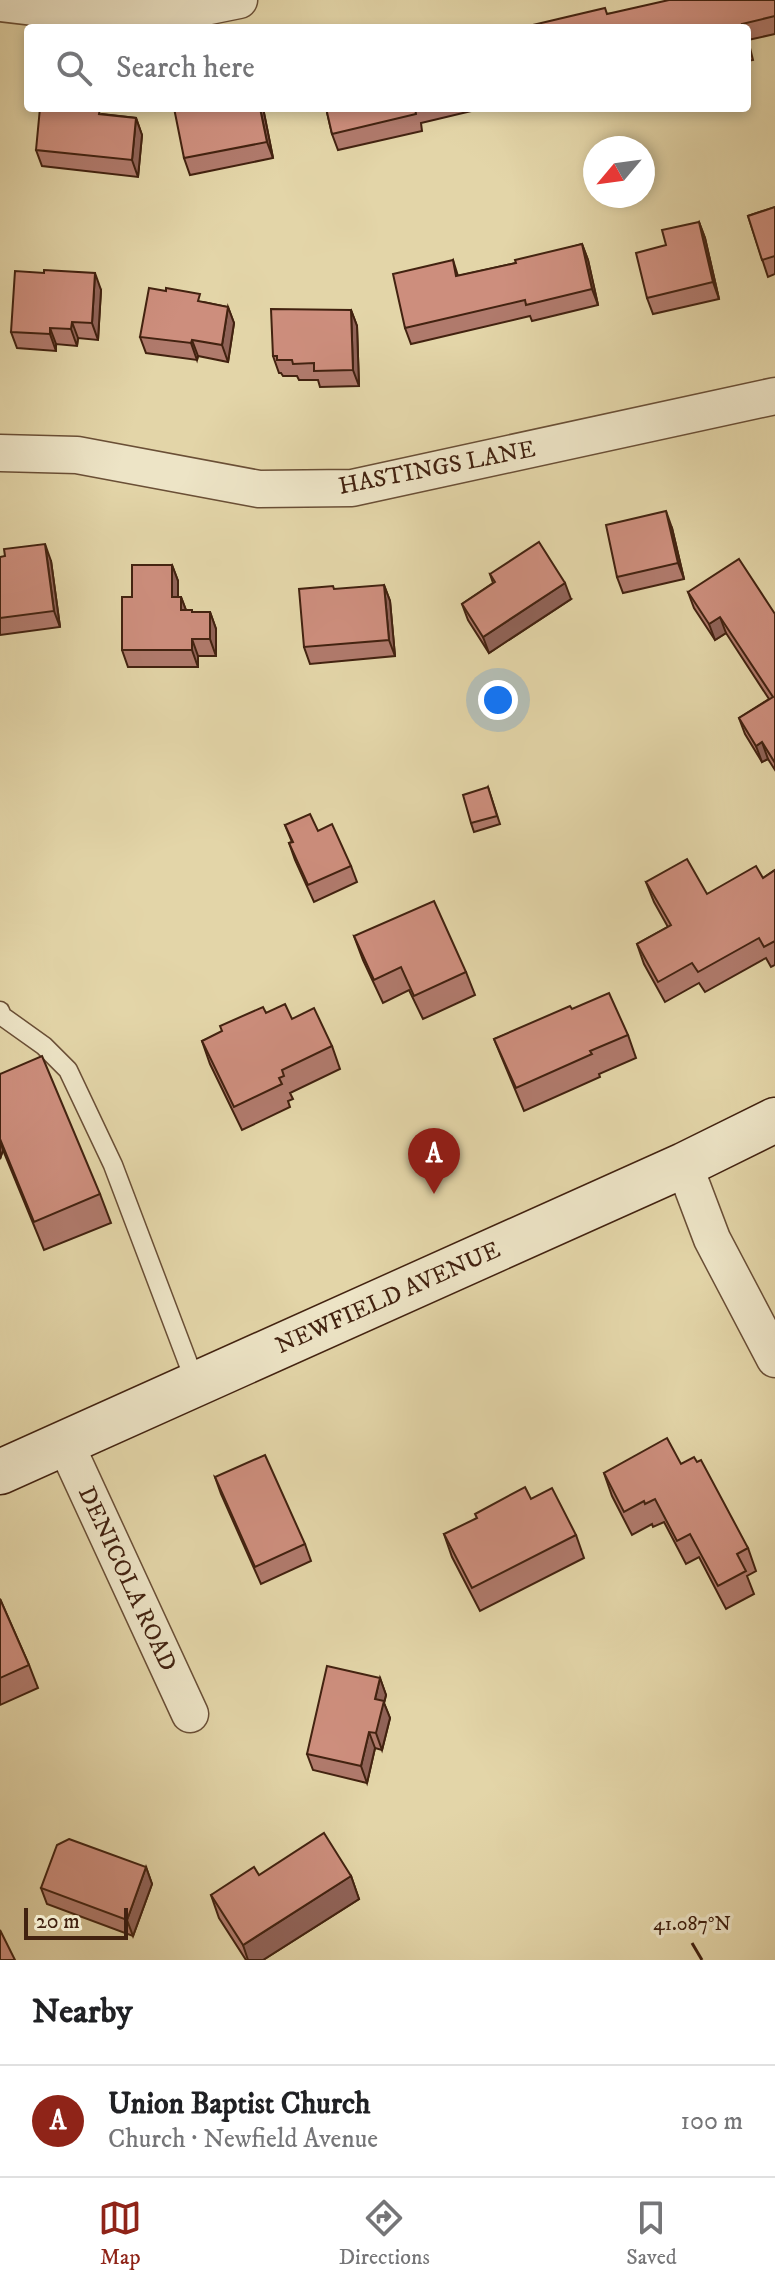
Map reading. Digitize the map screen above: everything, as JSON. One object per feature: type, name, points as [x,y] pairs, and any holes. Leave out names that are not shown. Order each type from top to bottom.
[{"type":"main road","name":"NEWFIELD AVENUE","points":[[0,1472],[684,1165],[775,1120]]},
{"type":"street","points":[[0,3],[111,16],[165,15],[239,0]]},
{"type":"street","name":"HASTINGS LANE","points":[[0,453],[77,455],[259,489],[352,488],[775,396]]},
{"type":"street","points":[[684,1165],[712,1239],[775,1359]]},
{"type":"street","name":"DENICOLA ROAD","points":[[65,1443],[190,1714]]},
{"type":"lane","points":[[1,1015],[44,1046],[68,1070],[113,1165],[196,1384]]},
{"type":"building","points":[[669,0],[775,0],[775,16],[742,24],[537,24],[605,8],[607,14]]},
{"type":"building","points":[[40,112],[99,112],[136,118],[132,160],[36,150]]},
{"type":"building","points":[[175,112],[261,112],[267,142],[184,158]]},
{"type":"building","points":[[327,112],[416,112],[416,114],[332,134]]},
{"type":"building","points":[[775,207],[775,256],[762,260],[748,216]]},
{"type":"building","points":[[699,222],[713,282],[647,298],[636,253],[666,245],[662,230]]},
{"type":"building","points":[[582,244],[592,289],[526,305],[525,300],[405,328],[393,274],[453,260],[456,276]]},
{"type":"building","points":[[44,270],[95,273],[92,323],[72,322],[71,329],[50,328],[50,334],[11,332],[15,271],[44,273]]},
{"type":"building","points":[[149,288],[200,294],[198,301],[228,307],[222,345],[140,337]]},
{"type":"building","points":[[271,309],[351,310],[353,370],[314,371],[314,363],[293,364],[292,360],[277,360],[277,356],[273,356]]},
{"type":"building","points":[[666,511],[678,563],[617,577],[606,525]]},
{"type":"building","points":[[539,542],[565,583],[483,637],[462,604],[495,582],[490,574]]},
{"type":"building","points":[[45,544],[54,611],[0,618],[0,557],[5,556],[4,549]]},
{"type":"building","points":[[739,559],[775,614],[775,763],[762,742],[756,746],[739,718],[773,697],[720,617],[709,624],[688,592]]},
{"type":"building","points":[[132,565],[172,565],[172,597],[181,597],[181,610],[210,612],[210,639],[192,639],[192,650],[122,650],[122,597],[132,597]]},
{"type":"building","points":[[384,585],[389,640],[304,647],[299,589]]},
{"type":"building","points":[[488,787],[497,816],[471,823],[463,795]]},
{"type":"building","points":[[310,814],[318,831],[332,824],[351,866],[308,885],[289,843],[293,842],[285,825]]},
{"type":"building","points":[[687,859],[707,894],[756,866],[763,878],[775,870],[775,941],[764,947],[759,938],[698,972],[692,963],[658,982],[637,944],[671,925],[646,882]]},
{"type":"building","points":[[434,901],[466,972],[414,996],[401,967],[374,980],[354,936]]},
{"type":"building","points":[[609,993],[628,1035],[516,1088],[494,1039],[570,1006],[572,1009]]},
{"type":"building","points":[[285,1004],[292,1019],[314,1008],[332,1046],[282,1070],[284,1076],[279,1078],[282,1084],[234,1107],[202,1041],[222,1031],[220,1026],[263,1007],[266,1013]]},
{"type":"building","points":[[42,1056],[100,1194],[34,1222],[0,1139],[0,1074]]},
{"type":"building","points":[[667,1438],[681,1464],[694,1457],[697,1462],[701,1460],[748,1548],[737,1554],[746,1571],[718,1586],[690,1534],[677,1541],[655,1499],[645,1504],[644,1501],[624,1512],[604,1473]]},
{"type":"building","points":[[265,1455],[305,1544],[255,1567],[215,1477]]},
{"type":"building","points":[[525,1487],[531,1499],[552,1488],[576,1535],[472,1588],[444,1534],[477,1518],[475,1514]]},
{"type":"building","points":[[0,1599],[29,1665],[0,1678]]},
{"type":"building","points":[[327,1666],[380,1678],[375,1699],[384,1701],[376,1733],[369,1732],[361,1766],[307,1754]]},
{"type":"building","points":[[324,1833],[351,1876],[243,1945],[211,1895],[254,1867],[259,1875]]},
{"type":"building","points":[[69,1839],[146,1867],[127,1920],[41,1888],[57,1845]]},
{"type":"building","points":[[0,1930],[15,1960],[0,1960]]},
{"type":"place","name":"Union Baptist Church","points":[[434,1194]]}]
